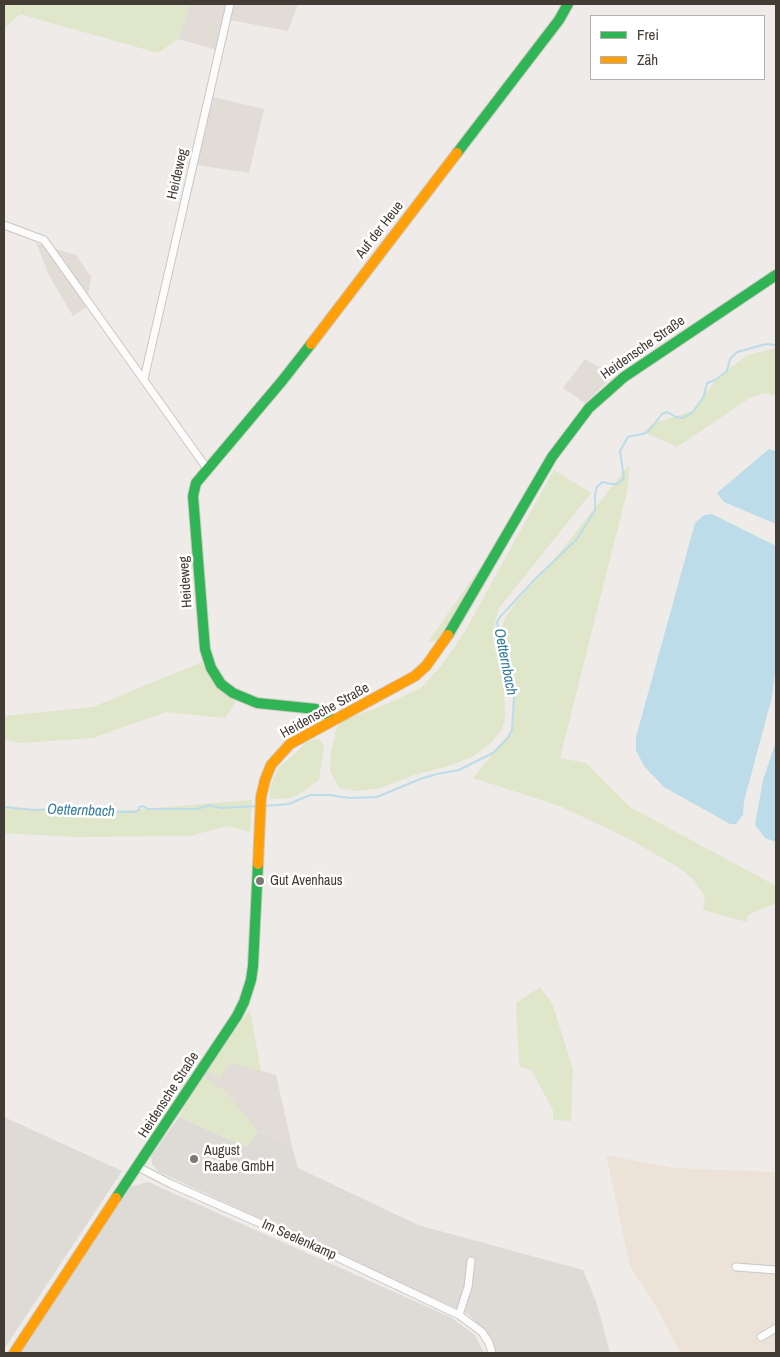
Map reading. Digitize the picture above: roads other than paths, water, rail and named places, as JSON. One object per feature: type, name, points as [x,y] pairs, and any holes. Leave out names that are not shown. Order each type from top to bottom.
[{"type":"main road","name":"Auf der Heue","points":[[208,470],[288,373],[559,20],[568,4]]},
{"type":"main road","name":"Heidensche Straße","points":[[14,1353],[237,1016],[249,991],[253,966],[261,797],[264,780],[271,765],[290,744],[415,676],[436,654],[547,465],[589,408],[624,377],[776,275]]},
{"type":"main road","name":"Heideweg","points":[[208,470],[196,483],[193,496],[205,649],[211,668],[221,684],[233,694],[257,703],[316,709],[328,715],[331,721]]},
{"type":"street","name":"Heideweg","points":[[144,379],[230,4]]},
{"type":"street","points":[[4,225],[44,240],[208,470]]},
{"type":"street","name":"Im Seelenkamp","points":[[138,1167],[459,1314],[482,1332],[492,1353]]},
{"type":"street","points":[[459,1314],[468,1287],[471,1262]]},
{"type":"street","points":[[736,1267],[776,1270],[776,1274]]},
{"type":"street","points":[[761,1337],[776,1328]]},
{"type":"water","points":[[769,449],[776,451],[776,524],[724,502],[717,493]]},
{"type":"water","points":[[712,514],[776,546],[776,663],[772,697],[744,801],[743,815],[736,824],[730,824],[664,787],[644,766],[636,750],[636,737],[695,523],[704,515]]},
{"type":"water","points":[[776,741],[776,842],[765,838],[755,825],[763,780]]},
{"type":"waterway","name":"Oetternbach","points":[[264,806],[289,804],[310,795],[350,798],[377,797],[420,779],[459,770],[493,753],[507,739],[512,730],[514,698],[502,653],[497,622],[500,617],[535,579],[577,539],[595,510],[597,487],[602,482],[618,484],[624,478],[620,451],[628,437],[646,433],[662,414],[667,412],[676,417],[683,418],[693,412],[704,396],[707,383],[715,380],[727,371],[730,359],[737,352],[766,344],[776,345]]},
{"type":"waterway","name":"Oetternbach","points":[[4,807],[35,810],[49,809],[67,812],[80,811],[96,814],[135,812],[139,810],[139,807],[143,806],[148,809],[197,809],[210,805],[220,808],[257,806]]},
{"type":"place","name":"Gut Avenhaus","points":[[260,881]]},
{"type":"place","name":"August Raabe GmbH","points":[[194,1159]]}]
